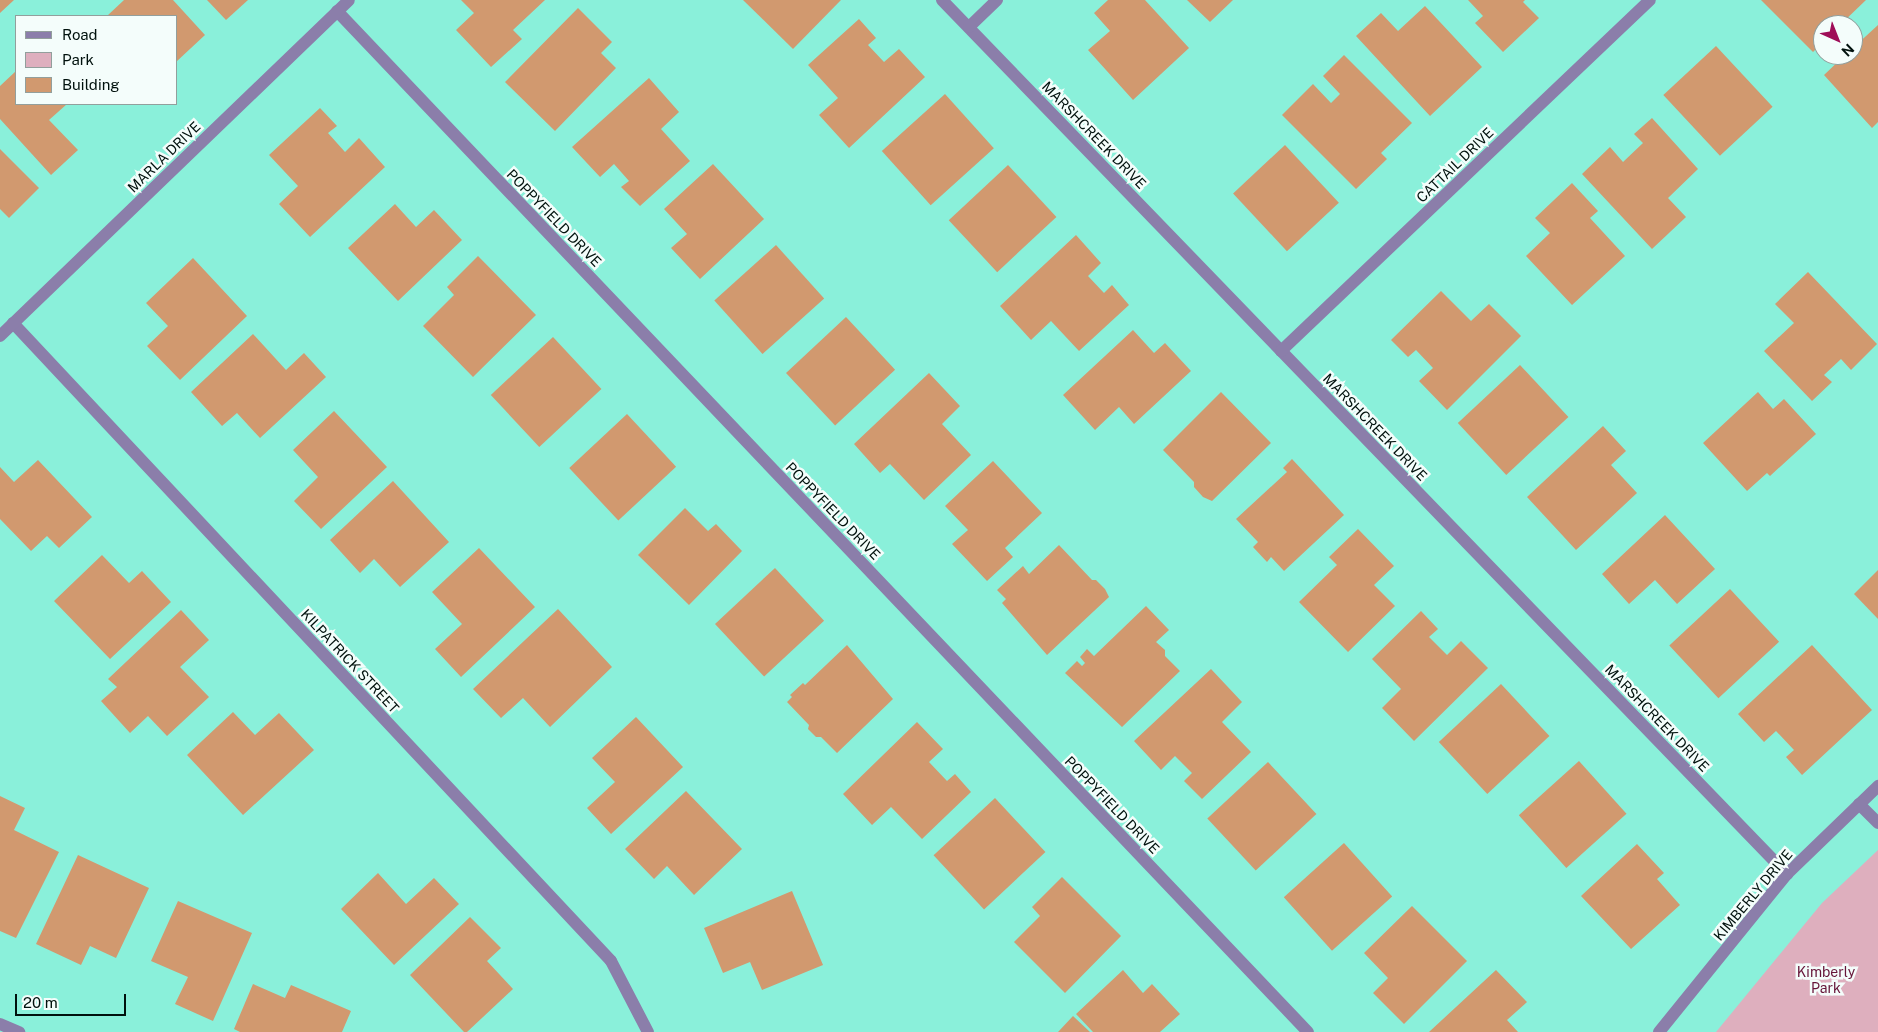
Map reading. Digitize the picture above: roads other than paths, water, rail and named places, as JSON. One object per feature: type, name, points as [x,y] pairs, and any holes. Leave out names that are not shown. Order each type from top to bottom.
[{"type":"street","name":"MARLA DRIVE","points":[[0,336],[349,0]]},
{"type":"street","name":"MARSHCREEK DRIVE","points":[[942,0],[1787,874]]},
{"type":"street","points":[[969,27],[997,0]]},
{"type":"street","name":"CATTAIL DRIVE","points":[[1281,351],[1650,0]]},
{"type":"street","name":"POPPYFIELD DRIVE","points":[[338,11],[1308,1032]]},
{"type":"street","name":"KILPATRICK STREET","points":[[14,323],[611,961],[648,1032]]},
{"type":"street","name":"KIMBERLY DRIVE","points":[[1659,1032],[1787,874],[1878,786]]},
{"type":"street","points":[[1859,804],[1878,823]]},
{"type":"street","points":[[0,1024],[19,1032]]},
{"type":"park label","name":"Kimberly Park","points":[[1826,980]]}]
